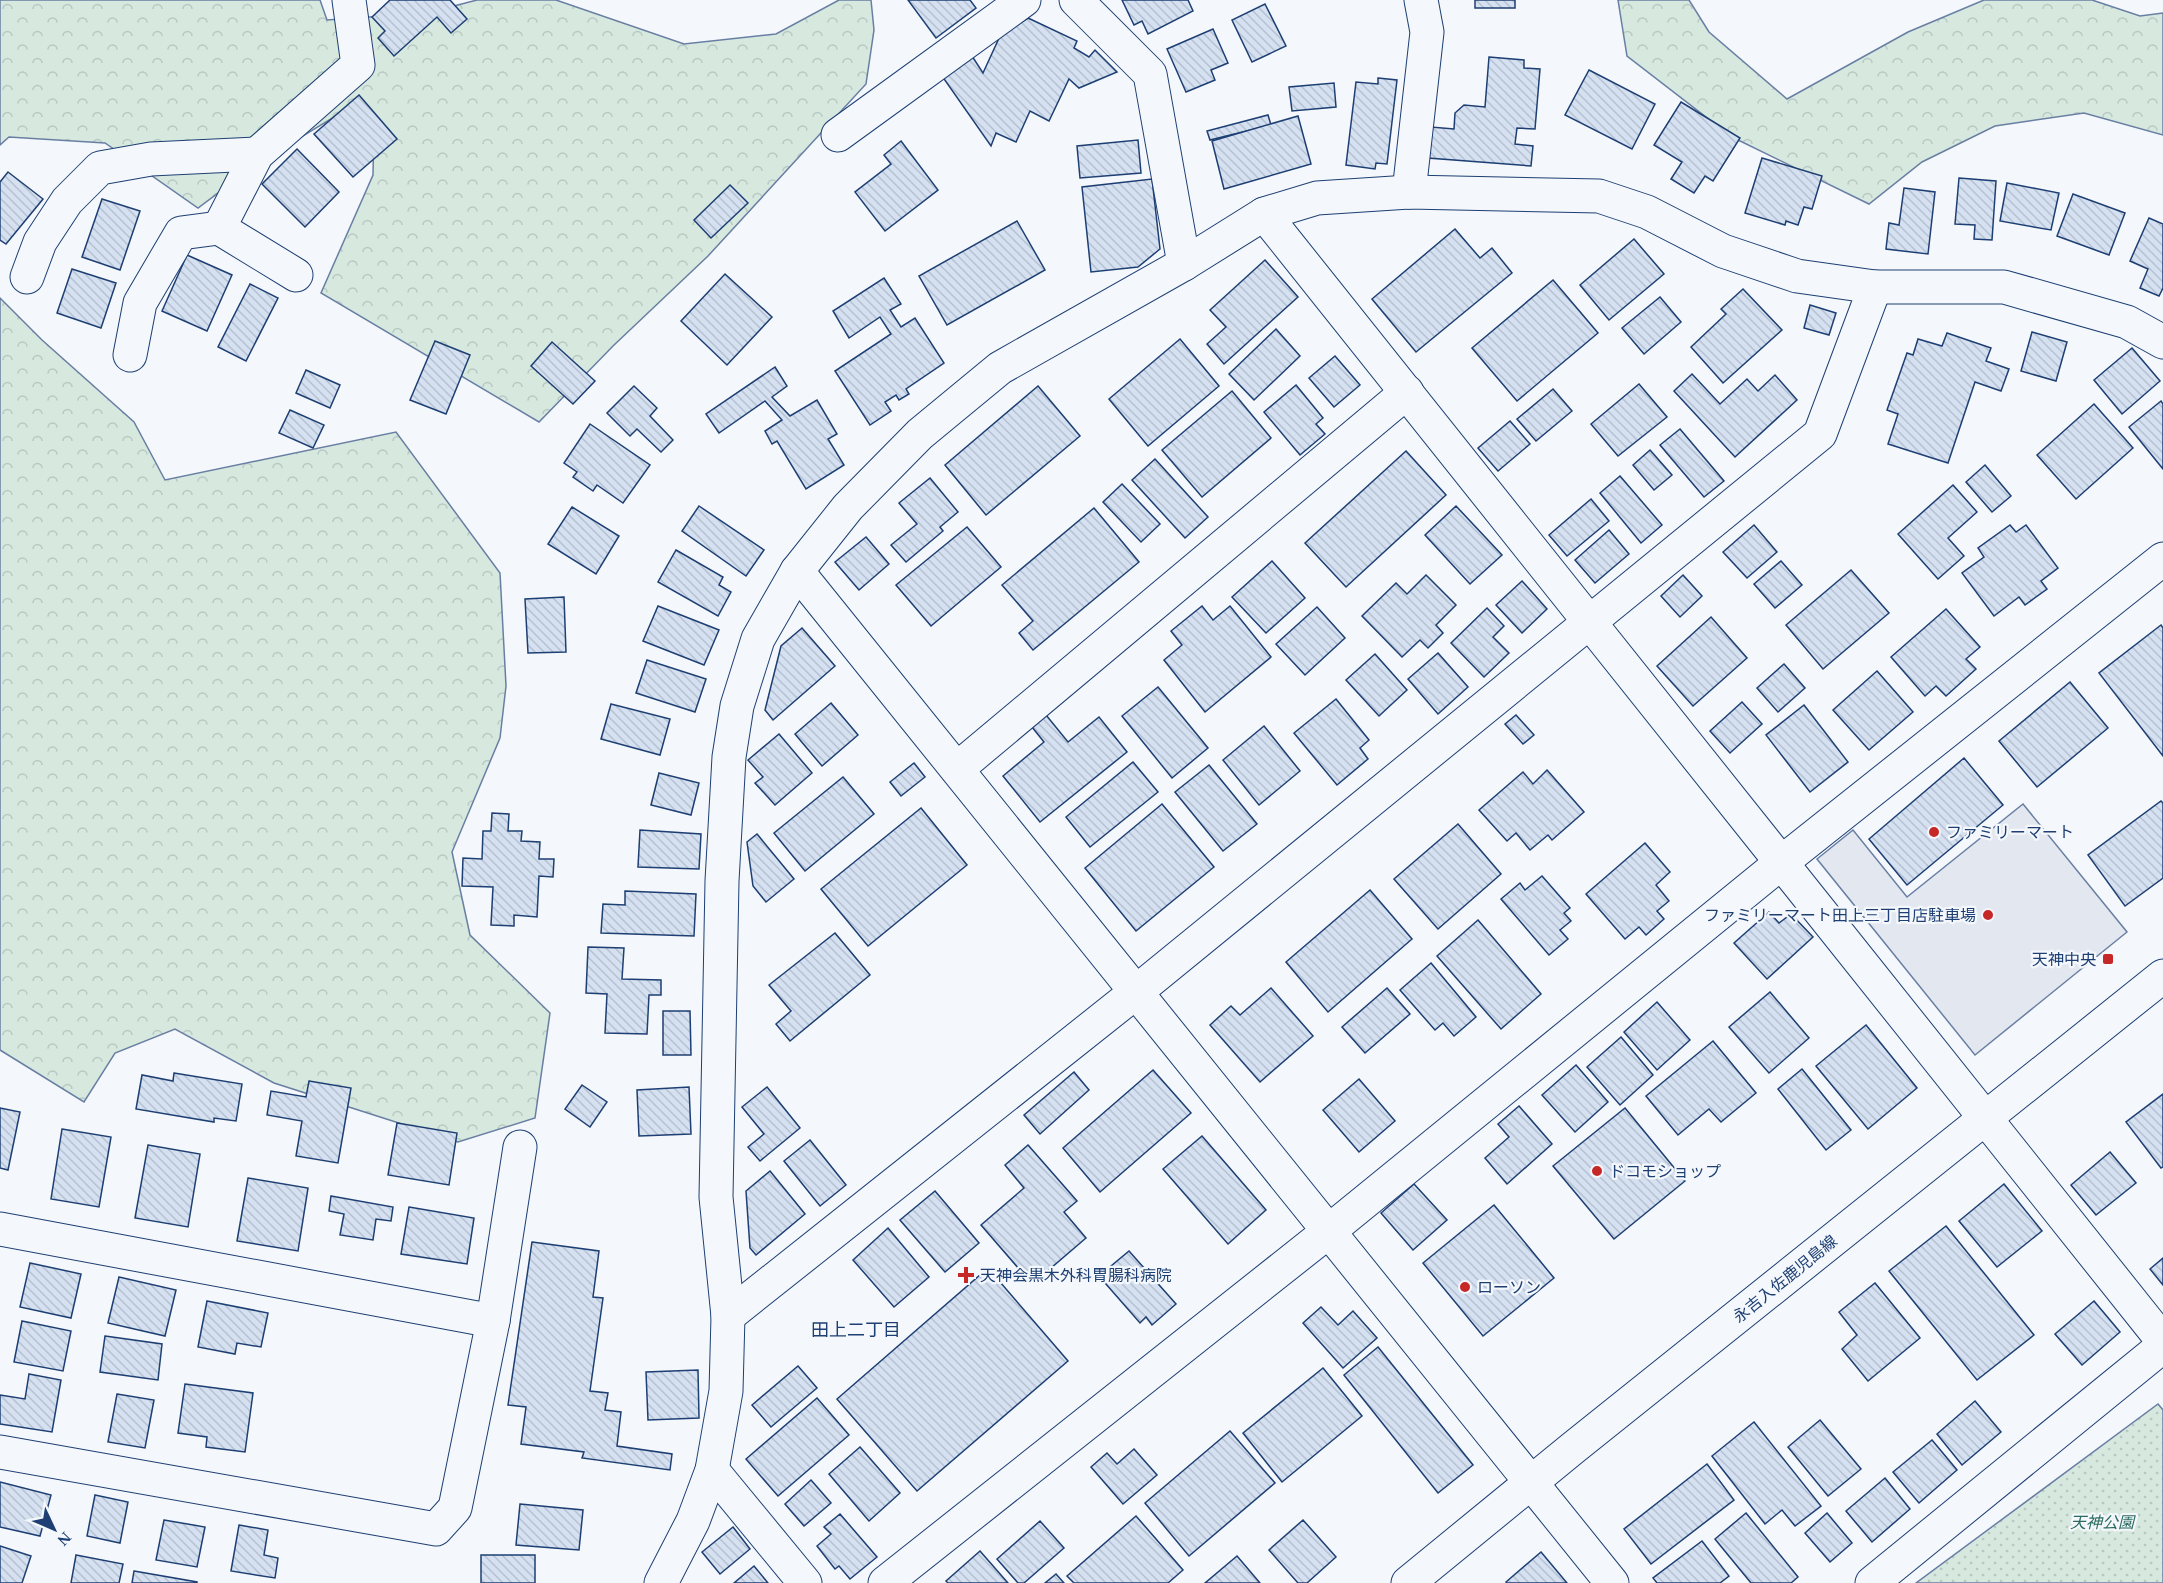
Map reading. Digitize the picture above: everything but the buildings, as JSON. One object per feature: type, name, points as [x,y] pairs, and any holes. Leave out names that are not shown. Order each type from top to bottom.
[{"type":"street","points":[[219,228],[257,153],[358,65],[349,0]]},
{"type":"street","points":[[838,135],[1024,0]]},
{"type":"street","points":[[1077,0],[1150,74],[1184,264]]},
{"type":"street","points":[[1409,192],[1427,32],[1421,0]]},
{"type":"street","points":[[27,277],[40,242],[66,201],[100,168],[151,159],[257,153]]},
{"type":"street","points":[[661,1583],[693,1521],[712,1470],[726,1390],[728,1316],[716,1197],[722,881],[729,757],[737,706],[758,639],[797,571],[849,507],[912,442],[1000,368],[1184,264],[1264,214],[1317,198],[1409,192],[1599,196],[1647,212],[1723,250],[1797,276],[1875,287],[2004,287],[2127,322],[2163,342]]},
{"type":"street","points":[[1264,214],[2163,1341]]},
{"type":"street","points":[[130,355],[140,303],[181,233],[219,228],[296,275]]},
{"type":"street","points":[[728,1316],[1136,992],[1820,434],[1875,287]]},
{"type":"street","points":[[957,769],[1407,392]]},
{"type":"street","points":[[885,1583],[1329,1231],[1782,862],[2163,558]]},
{"type":"street","points":[[797,571],[1612,1583]]},
{"type":"street","name":"永吉入佐鹿児島線","points":[[1408,1583],[2163,976]]},
{"type":"street","points":[[0,1452],[436,1529],[455,1508],[493,1321],[520,1147]]},
{"type":"street","points":[[0,1229],[493,1321]]},
{"type":"street","points":[[1872,1583],[2163,1346]]},
{"type":"street","points":[[712,1470],[805,1583]]},
{"type":"green space","points":[[0,0],[320,0],[327,20],[427,13],[477,0],[556,0],[684,44],[776,34],[839,0],[871,0],[874,30],[866,84],[708,256],[613,346],[539,422],[321,293],[373,175],[374,119],[339,114],[258,163],[198,208],[105,143],[9,137],[0,145]]},
{"type":"green space","points":[[1618,0],[1689,0],[1709,32],[1787,99],[1908,32],[1984,0],[2092,0],[2140,16],[2163,13],[2163,135],[2084,113],[1995,126],[1922,162],[1869,204],[1732,137],[1627,56]]},
{"type":"green space","points":[[0,298],[42,340],[134,422],[165,480],[396,432],[500,573],[506,686],[500,738],[452,852],[470,935],[550,1013],[535,1118],[458,1142],[274,1083],[175,1029],[115,1053],[84,1102],[0,1050]]},
{"type":"green space","name":"天神公園","points":[[2158,1404],[2163,1410],[2163,1583],[1916,1583]]},
{"type":"shaded area","name":"ファミリーマート田上三丁目店駐車場","points":[[2023,804],[2127,932],[1975,1055],[1817,859],[1853,830],[1907,897]]},
{"type":"place","name":"ファミリーマート","points":[[1934,832]]},
{"type":"place","name":"ファミリーマート田上三丁目店駐車場","points":[[1988,915]]},
{"type":"place","name":"天神中央","points":[[2108,959]]},
{"type":"place","name":"ドコモショップ","points":[[1597,1171]]},
{"type":"place","name":"天神会黒木外科胃腸科病院","points":[[966,1275]]},
{"type":"place","name":"ローソン","points":[[1465,1287]]},
{"type":"district","name":"田上二丁目","points":[[856,1330]]}]
